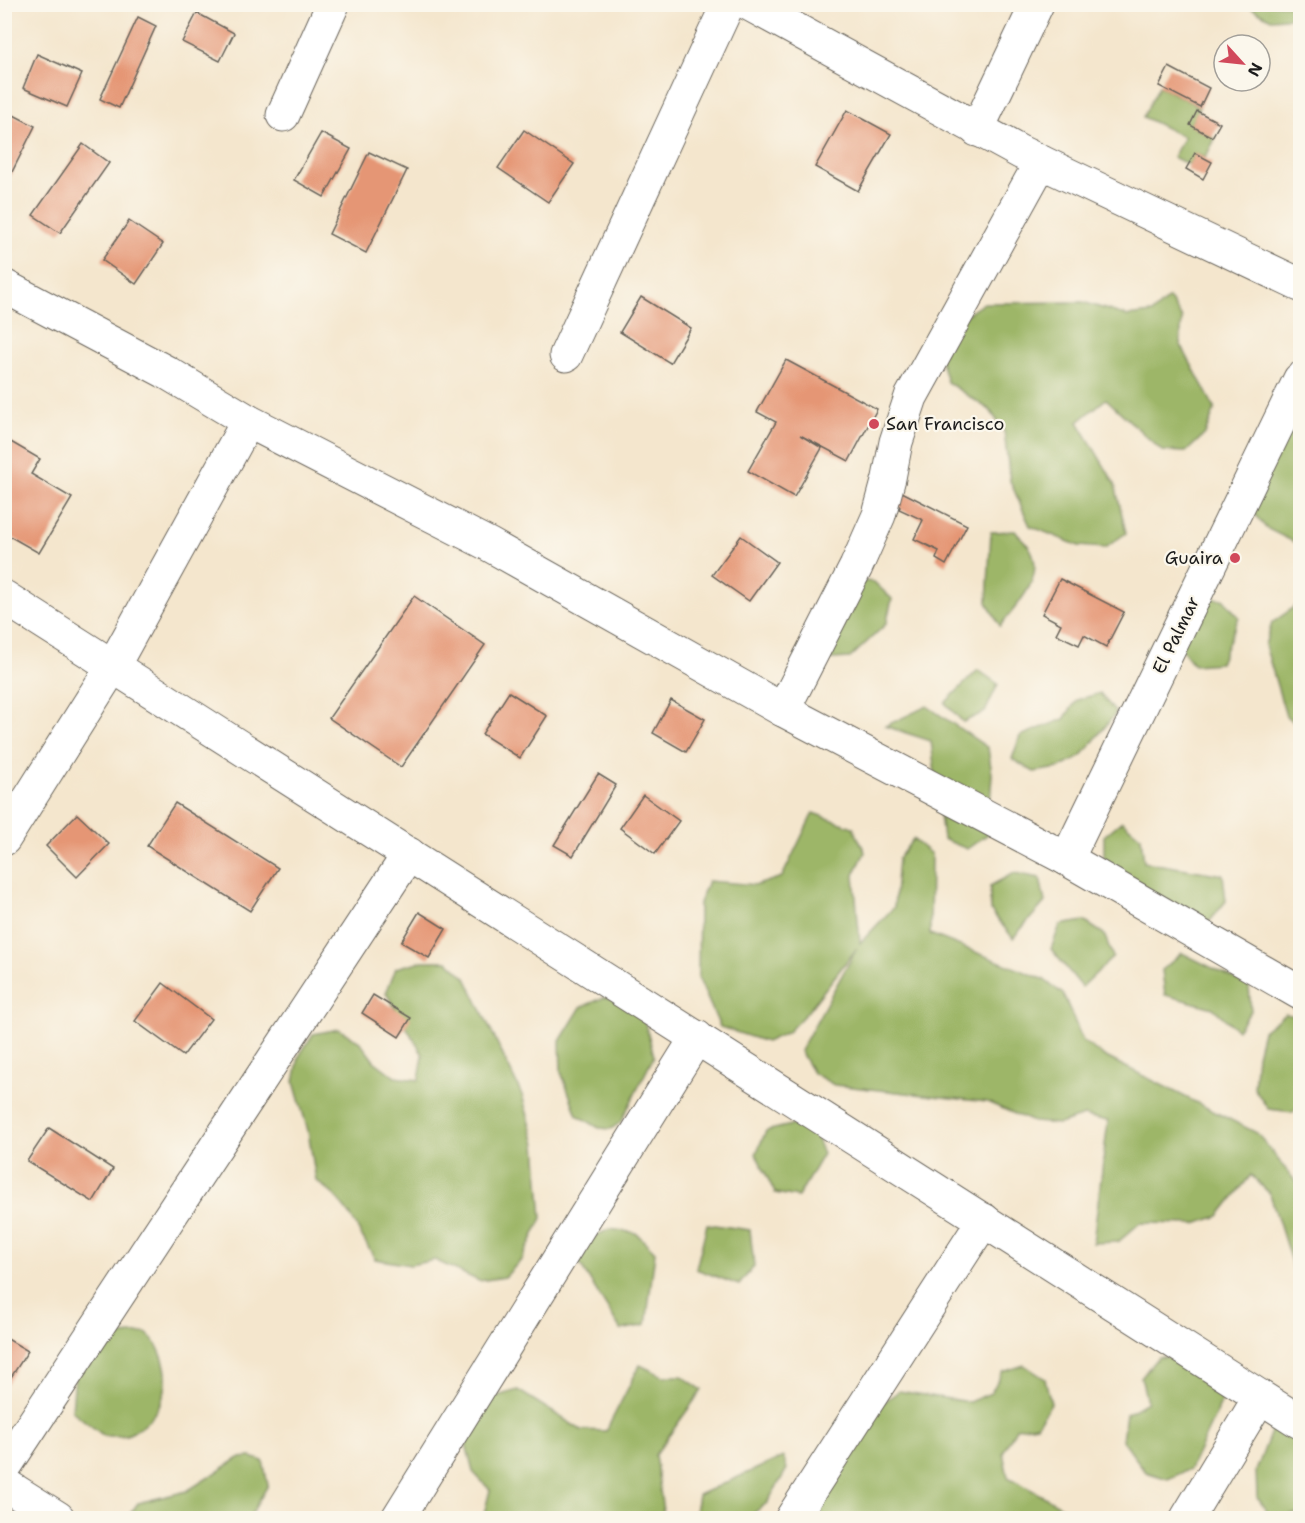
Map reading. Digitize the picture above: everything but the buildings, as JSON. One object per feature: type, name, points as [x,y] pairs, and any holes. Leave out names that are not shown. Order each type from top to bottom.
[{"type":"street","points":[[283,115],[333,4]]},
{"type":"street","points":[[566,356],[728,4]]},
{"type":"street","points":[[749,4],[977,130],[1300,285]]},
{"type":"street","points":[[977,130],[1037,4]]},
{"type":"street","points":[[783,710],[856,567],[879,514],[896,442],[911,397],[1041,162]]},
{"type":"street","points":[[4,286],[166,372],[249,421],[488,544],[783,710],[1067,859],[1300,993]]},
{"type":"street","name":"El Palmar","points":[[1067,859],[1300,380]]},
{"type":"street","points":[[4,839],[113,666],[249,421]]},
{"type":"street","points":[[4,597],[1300,1422]]},
{"type":"street","points":[[4,1468],[409,854]]},
{"type":"street","points":[[398,1518],[697,1037]]},
{"type":"street","points":[[792,1518],[984,1220]]},
{"type":"street","points":[[1187,1518],[1260,1397]]},
{"type":"street","points":[[4,1484],[58,1518]]},
{"type":"green space","points":[[1249,4],[1300,5],[1300,17],[1271,19],[1249,7]]},
{"type":"green space","points":[[1159,86],[1200,107],[1190,125],[1215,139],[1205,158],[1195,153],[1189,165],[1173,157],[1184,137],[1143,117]]},
{"type":"green space","points":[[1169,298],[1182,318],[1180,343],[1215,409],[1205,434],[1186,452],[1162,451],[1106,399],[1078,422],[1115,484],[1126,533],[1105,548],[1079,546],[1030,526],[1010,481],[1004,431],[990,410],[947,382],[940,358],[963,317],[984,303],[1083,302],[1127,316],[1152,313]]},
{"type":"green space","points":[[1300,416],[1300,545],[1266,528],[1234,490],[1262,447]]},
{"type":"green space","points":[[1015,531],[1031,550],[1034,571],[1027,591],[1000,626],[987,602],[991,532]]},
{"type":"green space","points":[[863,581],[874,582],[892,599],[886,624],[850,658],[814,660]]},
{"type":"green space","points":[[1199,598],[1223,599],[1239,617],[1220,663],[1194,665],[1165,627]]},
{"type":"green space","points":[[1300,603],[1300,727],[1286,716],[1265,645],[1272,623]]},
{"type":"green space","points":[[978,670],[998,684],[985,712],[963,722],[945,703]]},
{"type":"green space","points":[[1100,693],[1116,713],[1081,757],[1059,768],[1034,772],[1012,759],[1020,736],[1064,719],[1077,700]]},
{"type":"green space","points":[[927,706],[988,748],[992,774],[988,834],[967,849],[943,839],[931,741],[885,726]]},
{"type":"green space","points":[[813,813],[853,827],[865,852],[854,875],[860,943],[894,907],[898,859],[913,839],[931,854],[930,934],[1043,979],[1063,994],[1083,1041],[1102,1055],[1257,1133],[1300,1187],[1300,1290],[1270,1194],[1251,1175],[1219,1216],[1195,1224],[1140,1223],[1118,1242],[1093,1243],[1108,1121],[1084,1116],[1059,1124],[1033,1122],[987,1102],[834,1085],[813,1073],[800,1051],[857,948],[808,1011],[788,1032],[766,1042],[720,1027],[698,977],[699,903],[708,881],[757,885],[782,877]]},
{"type":"green space","points":[[1122,821],[1141,837],[1144,862],[1223,875],[1226,901],[1210,921],[1186,921],[1120,883],[1104,861],[1104,836]]},
{"type":"green space","points":[[1014,873],[1040,878],[1045,902],[1013,938],[990,910],[990,886]]},
{"type":"green space","points":[[1084,921],[1104,934],[1113,957],[1082,987],[1051,949],[1060,925]]},
{"type":"green space","points":[[1182,953],[1249,986],[1251,1011],[1237,1030],[1213,1008],[1165,995],[1162,970]]},
{"type":"green space","points":[[422,961],[448,961],[466,978],[522,1095],[536,1144],[542,1218],[522,1259],[505,1277],[479,1281],[435,1260],[410,1265],[375,1259],[350,1215],[335,1196],[316,1180],[308,1131],[294,1082],[299,1056],[313,1034],[339,1029],[360,1042],[374,1061],[395,1077],[419,1080],[423,1055],[386,993],[396,968]]},
{"type":"green space","points":[[605,997],[641,1008],[654,1056],[621,1122],[611,1129],[599,1128],[577,1115],[561,1072],[560,1041],[581,1007]]},
{"type":"green space","points":[[1285,1014],[1300,1017],[1300,1104],[1293,1112],[1268,1109],[1254,1088],[1257,1055],[1263,1031]]},
{"type":"green space","points":[[791,1125],[814,1132],[823,1154],[798,1197],[775,1193],[756,1154],[766,1131]]},
{"type":"green space","points":[[707,1224],[750,1230],[754,1266],[739,1285],[696,1269]]},
{"type":"green space","points":[[610,1229],[636,1233],[655,1252],[646,1325],[621,1330],[579,1263],[586,1240]]},
{"type":"green space","points":[[146,1333],[158,1348],[166,1370],[161,1402],[149,1420],[131,1433],[121,1436],[104,1436],[72,1411],[75,1375],[108,1336]]},
{"type":"green space","points":[[1158,1357],[1208,1358],[1224,1377],[1222,1401],[1190,1469],[1168,1479],[1146,1472],[1122,1440],[1126,1414],[1147,1402],[1141,1377]]},
{"type":"green space","points":[[640,1365],[663,1376],[682,1376],[702,1390],[655,1455],[664,1518],[483,1518],[490,1490],[473,1472],[461,1424],[473,1403],[518,1390],[581,1430],[606,1431]]},
{"type":"green space","points":[[1024,1365],[1045,1379],[1051,1403],[1037,1425],[1016,1428],[1003,1453],[1008,1477],[1072,1512],[1078,1518],[779,1518],[838,1435],[899,1391],[969,1402],[991,1393],[1002,1372]]},
{"type":"green space","points":[[1275,1421],[1300,1436],[1300,1513],[1271,1518],[1257,1497],[1256,1471]]},
{"type":"green space","points":[[251,1457],[263,1461],[268,1485],[249,1518],[127,1518],[138,1503],[187,1491],[239,1458]]},
{"type":"green space","points":[[783,1457],[787,1469],[767,1503],[747,1518],[694,1518],[698,1495]]},
{"type":"place","name":"San Francisco","points":[[874,424]]},
{"type":"place","name":"Guaira","points":[[1235,558]]}]
